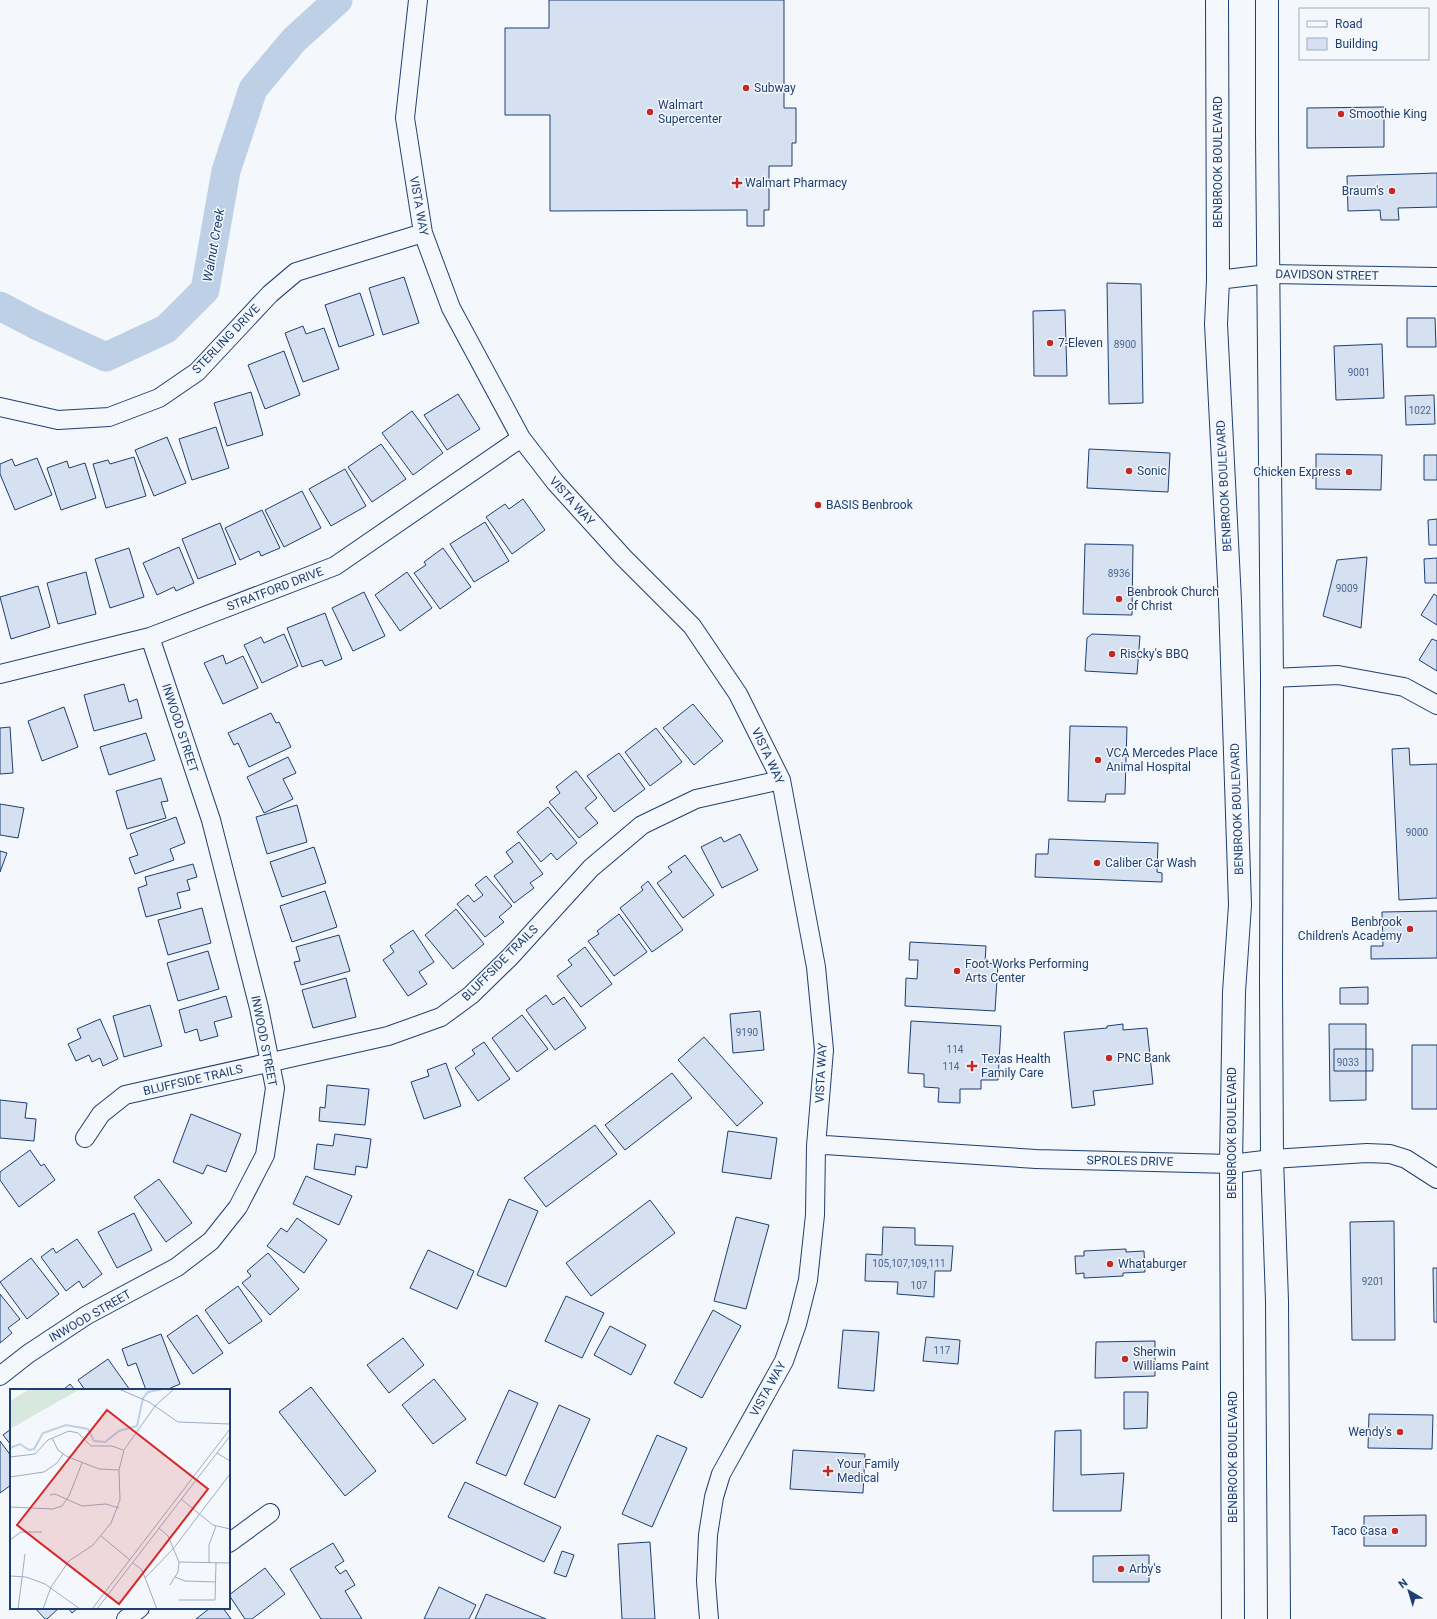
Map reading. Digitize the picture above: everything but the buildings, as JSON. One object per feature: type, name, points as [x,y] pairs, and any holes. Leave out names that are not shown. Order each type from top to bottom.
[{"type":"highway","name":"BENBROOK BOULEVARD","points":[[1217,0],[1218,280],[1216,324],[1230,601],[1240,905],[1234,992],[1231,1164],[1233,1619]]},
{"type":"highway","points":[[1267,0],[1272,678],[1270,928],[1272,1159],[1278,1301],[1278,1619]]},
{"type":"street","name":"VISTA WAY","points":[[418,0],[405,118],[423,233],[451,308],[521,438],[555,482],[624,557],[692,626],[738,694],[781,780],[816,967],[824,1050],[816,1146],[815,1215],[808,1280],[797,1324],[784,1361],[721,1474],[714,1497],[708,1535],[706,1581],[709,1619]]},
{"type":"street","name":"STERLING DRIVE","points":[[0,407],[58,420],[108,417],[159,398],[197,372],[270,294],[296,272],[423,233]]},
{"type":"street","name":"DAVIDSON STREET","points":[[1218,280],[1268,274],[1437,277]]},
{"type":"street","name":"STRATFORD DRIVE","points":[[0,674],[150,637],[335,566],[521,438]]},
{"type":"street","name":"INWOOD STREET","points":[[0,1376],[28,1354],[87,1315],[177,1267],[211,1241],[238,1207],[265,1155],[275,1088],[259,1008],[211,820],[150,637]]},
{"type":"street","points":[[1272,678],[1338,675],[1404,687],[1437,706]]},
{"type":"street","name":"BLUFFSIDE TRAILS","points":[[85,1138],[101,1114],[125,1095],[388,1036],[441,1017],[471,995],[511,956],[591,868],[642,825],[696,799],[781,780]]},
{"type":"street","name":"SPROLES DRIVE","points":[[816,1146],[825,1145],[1036,1159],[1231,1164],[1272,1159],[1367,1153],[1390,1154],[1406,1159],[1437,1179]]},
{"type":"street","points":[[230,1541],[270,1513]]},
{"type":"street","points":[[126,1619],[139,1609]]},
{"type":"waterway","name":"Walnut Creek","points":[[0,306],[36,325],[106,357],[166,329],[205,290],[226,171],[253,89],[294,40],[338,0]]},
{"type":"place","name":"Subway","points":[[746,88]]},
{"type":"place","name":"Walmart Supercenter","points":[[650,112]]},
{"type":"place","name":"Smoothie King","points":[[1341,114]]},
{"type":"place","name":"Walmart Pharmacy","points":[[737,183]]},
{"type":"place","name":"Braum's","points":[[1392,191]]},
{"type":"place","name":"7-Eleven","points":[[1050,343]]},
{"type":"place","name":"Sonic","points":[[1129,471]]},
{"type":"place","name":"Chicken Express","points":[[1349,472]]},
{"type":"place","name":"BASIS Benbrook","points":[[818,505]]},
{"type":"place","name":"Benbrook Church of Christ","points":[[1119,599]]},
{"type":"place","name":"Riscky's BBQ","points":[[1112,654]]},
{"type":"place","name":"VCA Mercedes Place Animal Hospital","points":[[1098,760]]},
{"type":"place","name":"Caliber Car Wash","points":[[1097,863]]},
{"type":"place","name":"Benbrook Children's Academy","points":[[1410,929]]},
{"type":"place","name":"Foot Works Performing Arts Center","points":[[957,971]]},
{"type":"place","name":"PNC Bank","points":[[1109,1058]]},
{"type":"place","name":"Texas Health Family Care","points":[[972,1066]]},
{"type":"place","name":"Whataburger","points":[[1110,1264]]},
{"type":"place","name":"Sherwin Williams Paint","points":[[1125,1359]]},
{"type":"place","name":"Wendy's","points":[[1400,1432]]},
{"type":"place","name":"Your Family Medical","points":[[828,1471]]},
{"type":"place","name":"Taco Casa","points":[[1395,1531]]},
{"type":"place","name":"Arby's","points":[[1121,1569]]}]
